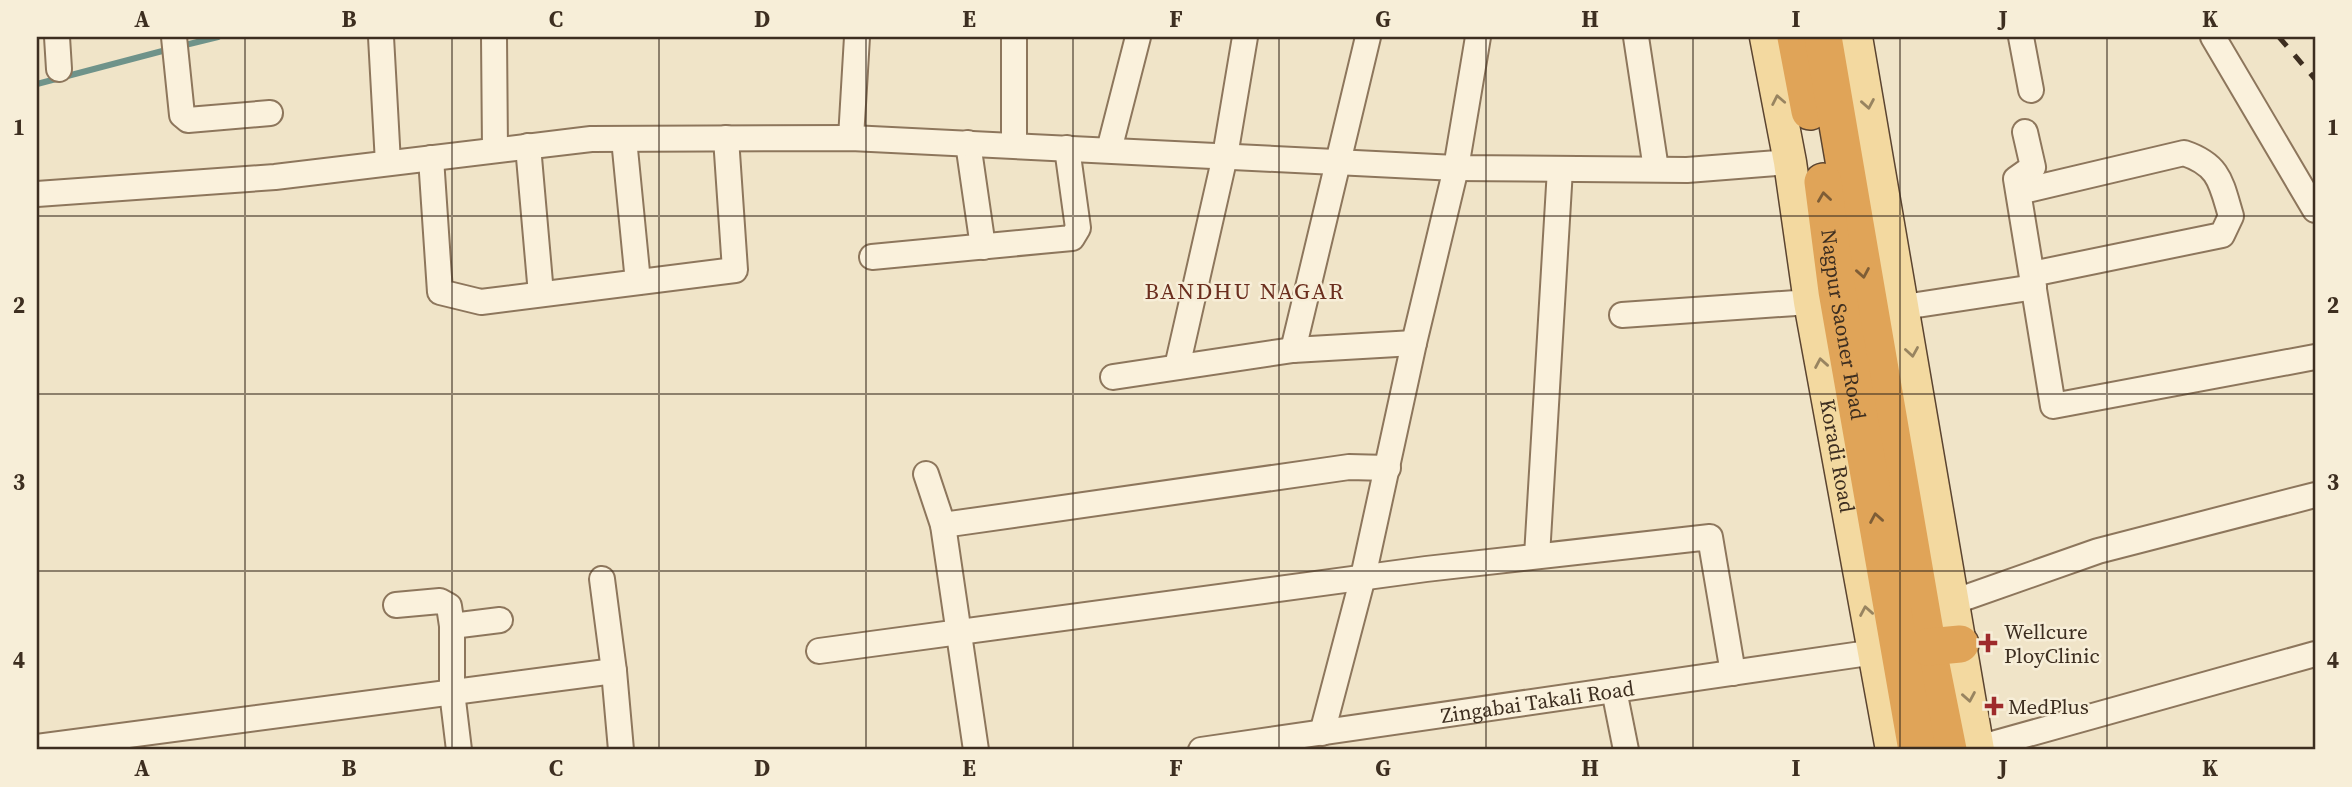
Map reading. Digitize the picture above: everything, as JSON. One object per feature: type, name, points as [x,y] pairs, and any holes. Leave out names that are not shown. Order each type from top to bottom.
[{"type":"highway","name":"Nagpur Saoner Road","points":[[1796,37],[1819,160],[1838,291],[1922,606]]},
{"type":"highway","name":"Nagpur Saoner Road","points":[[1822,37],[1922,606]]},
{"type":"highway","name":"Koradi Road","points":[[1915,652],[1922,606]]},
{"type":"highway","points":[[1915,652],[1968,749]]},
{"type":"highway","points":[[1915,652],[1917,750]]},
{"type":"main road","name":"Koradi Road","points":[[1766,37],[1790,162],[1810,302],[1915,652],[1892,750]]},
{"type":"main road","points":[[1857,37],[1904,307],[1922,606],[1915,652]]},
{"type":"street","points":[[58,37],[60,69]]},
{"type":"street","points":[[381,37],[388,163]]},
{"type":"street","points":[[494,37],[495,150]]},
{"type":"street","points":[[851,138],[857,37]]},
{"type":"street","points":[[1014,37],[1014,145]]},
{"type":"street","points":[[1110,150],[1138,37]]},
{"type":"street","points":[[1177,367],[1225,156],[1245,37]]},
{"type":"street","points":[[1293,350],[1368,37]]},
{"type":"street","points":[[1322,733],[1363,577],[1414,343],[1456,168],[1478,37]]},
{"type":"street","points":[[1636,37],[1656,169]]},
{"type":"street","points":[[2021,37],[2031,90]]},
{"type":"street","points":[[2213,37],[2315,210]]},
{"type":"street","points":[[174,38],[180,108],[182,115],[188,120],[270,113]]},
{"type":"street","points":[[2025,132],[2033,167],[2017,179],[2053,406],[2315,357]]},
{"type":"street","points":[[430,158],[440,292],[481,302],[735,270],[726,138]]},
{"type":"street","points":[[37,194],[275,177],[591,139],[851,138],[1456,168],[1687,170],[1790,162]]},
{"type":"street","points":[[624,139],[638,282]]},
{"type":"street","points":[[968,143],[983,247]]},
{"type":"street","points":[[528,146],[541,294]]},
{"type":"street","points":[[872,257],[1072,238],[1078,228],[1067,148]]},
{"type":"street","points":[[1904,307],[2033,280],[2222,235],[2231,216],[2219,177],[2204,160],[2184,153],[2019,192]]},
{"type":"street","points":[[1537,556],[1560,169]]},
{"type":"street","points":[[1622,315],[1810,302]]},
{"type":"street","points":[[1113,376],[1293,350],[1414,343]]},
{"type":"street","points":[[943,525],[1349,467],[1388,468]]},
{"type":"street","points":[[926,474],[943,525],[976,750]]},
{"type":"street","points":[[1922,606],[2098,551],[2315,495]]},
{"type":"street","points":[[820,651],[1363,577],[1710,537],[1733,673]]},
{"type":"street","points":[[602,579],[621,750]]},
{"type":"street","points":[[396,605],[440,601],[449,606],[452,626],[452,692],[459,750]]},
{"type":"street","points":[[452,626],[500,620]]},
{"type":"street","name":"Zingabai Takali Road","points":[[1201,750],[1242,747],[1733,673],[1915,652]]},
{"type":"street","points":[[1968,749],[2315,654]]},
{"type":"street","points":[[37,747],[614,671]]},
{"type":"street","points":[[1614,690],[1626,750]]},
{"type":"waterway","points":[[181,46],[218,37]]},
{"type":"waterway","points":[[37,84],[170,49]]},
{"type":"railway","points":[[2279,37],[2315,79]]},
{"type":"place","name":"Wellcure PloyClinic","points":[[1988,643]]},
{"type":"place","name":"MedPlus","points":[[1994,706]]},
{"type":"district","name":"BANDHU NAGAR","points":[[1245,291]]}]
